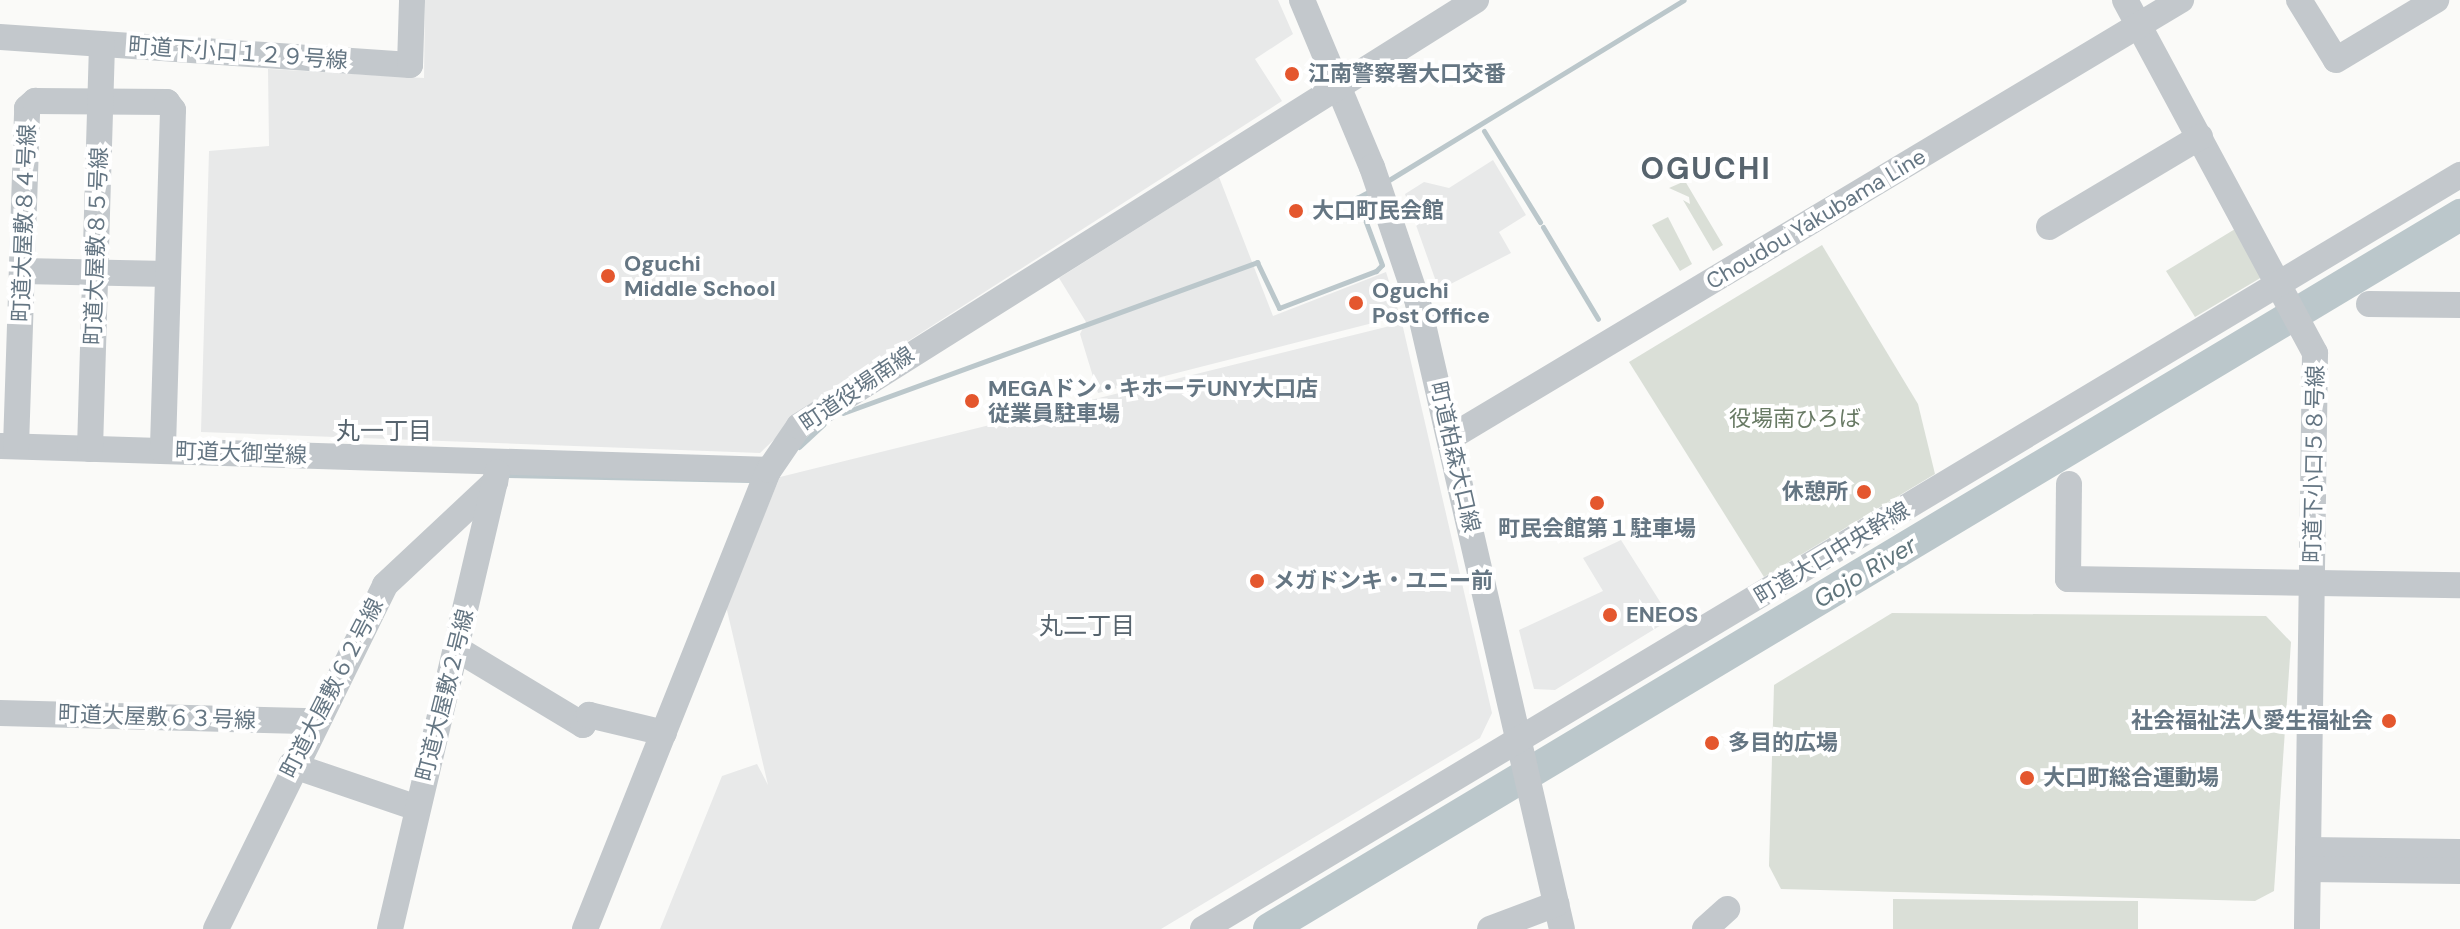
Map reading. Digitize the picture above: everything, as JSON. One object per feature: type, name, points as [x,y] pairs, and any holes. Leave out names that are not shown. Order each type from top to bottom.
[{"type":"street","name":"町道下小口１２９号線","points":[[0,37],[410,65],[412,0]]},
{"type":"street","name":"町道柏森大口線","points":[[1302,0],[1398,235],[1451,437],[1559,916]]},
{"type":"street","name":"町道役場南線","points":[[585,929],[769,470],[817,411],[1476,0]]},
{"type":"street","name":"町道下小口５８号線","points":[[2125,0],[2310,336],[2313,582],[2307,929]]},
{"type":"street","name":"Choudou Yakubama Line","points":[[1451,437],[2181,0]]},
{"type":"street","points":[[2299,0],[2336,60],[2436,0]]},
{"type":"street","name":"町道大屋敷８５号線","points":[[90,449],[102,44]]},
{"type":"street","name":"町道大屋敷８４号線","points":[[8,446],[22,271],[27,108],[35,101],[167,102],[173,110],[163,451]]},
{"type":"street","points":[[2049,227],[2200,137]]},
{"type":"street","name":"町道大口中央幹線","points":[[1203,929],[1522,749],[2283,288],[2460,175]]},
{"type":"street","points":[[22,271],[168,274]]},
{"type":"street","points":[[2394,289],[2460,290]]},
{"type":"street","points":[[2369,304],[2460,305]]},
{"type":"street","name":"町道大御堂線","points":[[8,446],[163,451],[497,471],[769,470]]},
{"type":"street","name":"町道大屋敷２号線","points":[[390,929],[497,471]]},
{"type":"street","name":"町道大屋敷６２号線","points":[[216,929],[291,765],[385,585],[497,471]]},
{"type":"street","points":[[2069,484],[2068,579],[2460,585]]},
{"type":"street","points":[[457,649],[583,725],[589,715],[664,733]]},
{"type":"street","name":"町道大屋敷６３号線","points":[[0,713],[310,729]]},
{"type":"street","points":[[0,728],[310,729]]},
{"type":"street","points":[[291,765],[417,808]]},
{"type":"street","points":[[2308,859],[2460,852]]},
{"type":"street","points":[[2308,859],[2460,871]]},
{"type":"street","points":[[1705,929],[1727,909]]},
{"type":"street","points":[[1490,929],[1559,916]]},
{"type":"shaded area","name":"Oguchi Middle School","points":[[425,0],[1278,0],[1293,34],[1255,59],[1282,101],[815,401],[760,453],[201,432],[209,151],[269,146],[268,69],[424,78]]},
{"type":"shaded area","points":[[1493,160],[1526,215],[1499,232],[1511,253],[1439,290],[1405,194],[1424,182],[1449,188]]},
{"type":"shaded area","points":[[1219,177],[1273,316],[1386,272],[1400,316],[1098,393],[1080,334],[1086,322],[1059,278]]},
{"type":"shaded area","points":[[1402,323],[1492,713],[1480,738],[1161,929],[660,929],[722,776],[757,764],[768,785],[726,606],[780,477]]},
{"type":"shaded area","name":"ENEOS","points":[[1621,540],[1671,619],[1555,690],[1534,689],[1519,630],[1603,591],[1583,558]]},
{"type":"green space","points":[[1685,181],[1723,245],[1713,251],[1683,200],[1690,204],[1689,197],[1669,188]]},
{"type":"green space","points":[[1668,217],[1692,264],[1680,271],[1652,225]]},
{"type":"green space","points":[[2240,226],[2262,277],[2195,317],[2166,271]]},
{"type":"green space","name":"役場南ひろば","points":[[1822,245],[1918,404],[1935,474],[1764,577],[1629,362]]},
{"type":"green space","name":"大口町総合運動場","points":[[1892,613],[2266,616],[2291,642],[2274,891],[2255,901],[1781,889],[1769,866],[1774,685]]},
{"type":"green space","points":[[1893,899],[2138,901],[2138,929],[1893,929]]},
{"type":"waterway","points":[[1384,183],[1684,0]]},
{"type":"waterway","points":[[1484,131],[1540,222]]},
{"type":"waterway","points":[[843,413],[1257,262],[1279,308],[1376,271],[1382,265],[1357,198],[1372,190]]},
{"type":"waterway","name":"Gojo River","points":[[1269,929],[2460,215]]},
{"type":"waterway","points":[[1543,227],[1598,319]]},
{"type":"waterway","points":[[799,447],[824,424]]},
{"type":"waterway","points":[[507,475],[751,480]]},
{"type":"place","name":"江南警察署大口交番","points":[[1292,74]]},
{"type":"place","name":"大口町民会館","points":[[1296,211]]},
{"type":"place","name":"Oguchi Middle School","points":[[608,276]]},
{"type":"place","name":"Oguchi Post Office","points":[[1356,303]]},
{"type":"place","name":"MEGAドン・キホーテUNY大口店 従業員駐車場","points":[[972,401]]},
{"type":"place","name":"休憩所","points":[[1864,492]]},
{"type":"place","name":"町民会館第１駐車場","points":[[1597,503]]},
{"type":"place","name":"メガドンキ・ユニー前","points":[[1257,581]]},
{"type":"place","name":"ENEOS","points":[[1610,615]]},
{"type":"place","name":"社会福祉法人愛生福祉会","points":[[2389,721]]},
{"type":"place","name":"多目的広場","points":[[1712,743]]},
{"type":"place","name":"大口町総合運動場","points":[[2027,778]]},
{"type":"district","name":"OGUCHI","points":[[1706,169]]},
{"type":"district","name":"丸一丁目","points":[[384,431]]},
{"type":"district","name":"丸二丁目","points":[[1087,626]]}]
